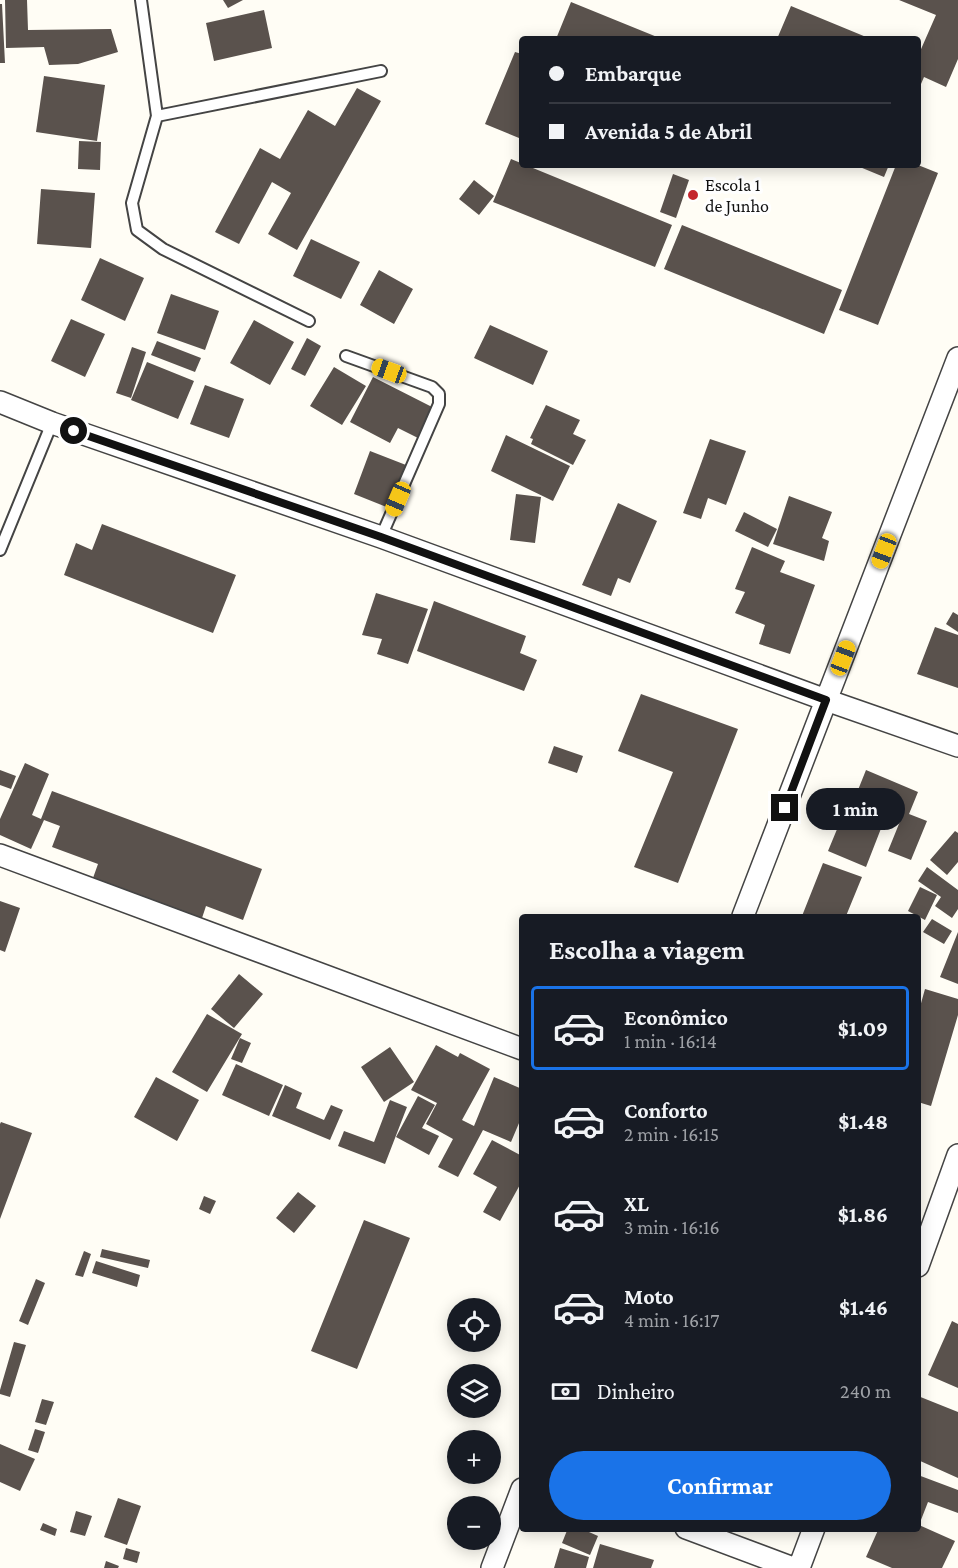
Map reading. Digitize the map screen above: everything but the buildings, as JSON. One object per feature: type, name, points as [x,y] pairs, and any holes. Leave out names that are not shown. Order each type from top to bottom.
[{"type":"street","points":[[744,914],[958,358]]},
{"type":"street","points":[[0,402],[52,423],[381,537],[958,746]]},
{"type":"street","points":[[0,855],[519,1048]]},
{"type":"street","points":[[921,1258],[958,1155]]},
{"type":"street","points":[[492,1568],[519,1497]]},
{"type":"street","points":[[697,1532],[793,1568]]},
{"type":"street","points":[[799,1568],[812,1532]]},
{"type":"lane","points":[[141,0],[157,116],[132,203],[137,230],[163,249],[309,321]]},
{"type":"lane","points":[[157,116],[381,71]]},
{"type":"lane","points":[[346,356],[432,387],[439,394],[440,404],[381,537]]},
{"type":"lane","points":[[0,550],[52,423]]},
{"type":"place","name":"Escola 1 de Junho","points":[[693,195]]},
{"type":"route","points":[[74,431],[381,537],[826,700],[785,808]]}]
